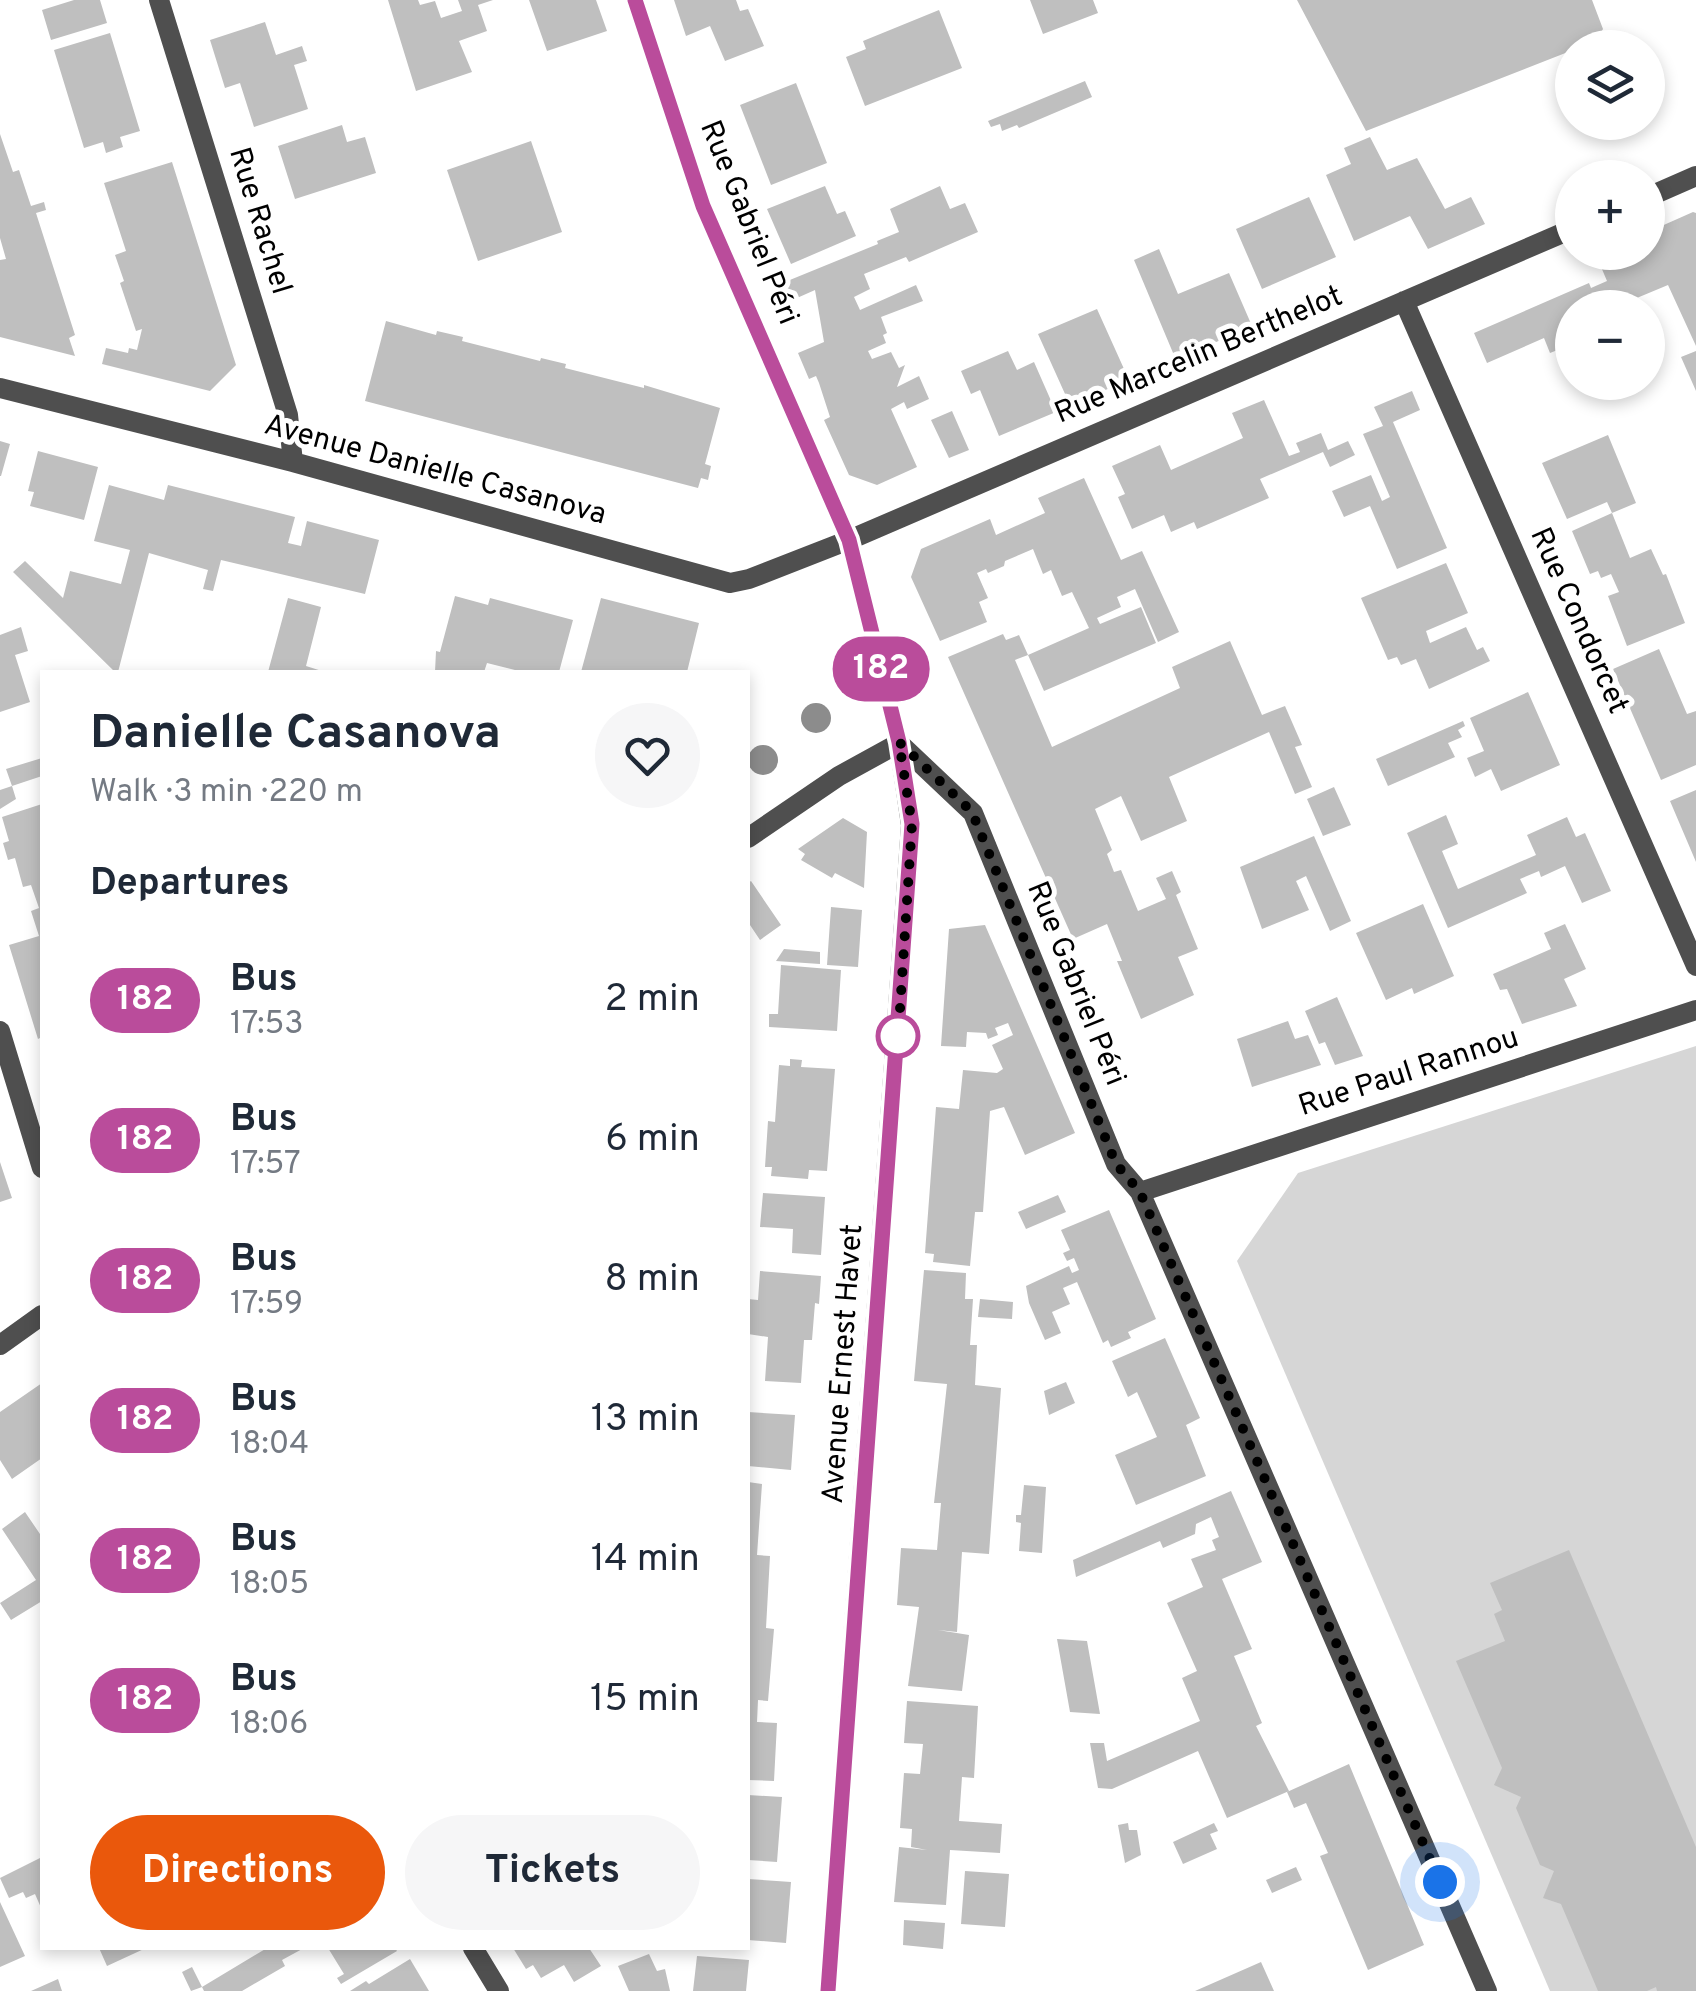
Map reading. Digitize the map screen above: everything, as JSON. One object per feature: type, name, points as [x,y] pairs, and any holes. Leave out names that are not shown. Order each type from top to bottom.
[{"type":"street","name":"Rue Rachel","points":[[160,0],[288,415],[293,462]]},
{"type":"street","name":"Rue Gabriel Péri","points":[[635,0],[703,206],[849,540],[899,742],[972,812],[1116,1164],[1140,1192],[1487,1991]]},
{"type":"street","points":[[1665,189],[1696,176]]},
{"type":"street","name":"Rue Marcelin Berthelot","points":[[849,540],[1555,236]]},
{"type":"street","name":"Rue Condorcet","points":[[1404,301],[1696,966]]},
{"type":"street","name":"Avenue Danielle Casanova","points":[[0,388],[293,462],[730,583],[849,540]]},
{"type":"street","points":[[750,837],[838,776],[899,742]]},
{"type":"street","name":"Avenue Ernest Havet","points":[[828,1991],[912,824],[899,742]]},
{"type":"street","name":"Rue Paul Rannou","points":[[1140,1192],[1696,1010]]},
{"type":"street","points":[[0,1032],[40,1162]]},
{"type":"street","points":[[0,1345],[40,1315]]},
{"type":"street","points":[[474,1950],[499,1991]]},
{"type":"shaded area","points":[[1696,1046],[1696,1991],[1550,1991],[1237,1261],[1298,1173]]},
{"type":"building","points":[[74,0],[100,0],[107,23],[51,40],[42,10]]},
{"type":"building","points":[[388,0],[418,0],[420,5],[435,1],[441,18],[462,11],[458,0],[493,0],[478,5],[487,31],[459,41],[472,72],[416,91]]},
{"type":"building","points":[[529,0],[596,0],[607,31],[547,51]]},
{"type":"building","points":[[674,0],[736,0],[740,11],[748,9],[764,46],[725,61],[710,26],[686,36]]},
{"type":"building","points":[[1030,0],[1093,0],[1098,13],[1043,34]]},
{"type":"building","points":[[1297,0],[1592,0],[1602,30],[1555,30],[1555,57],[1366,131]]},
{"type":"building","points":[[939,10],[962,68],[865,106],[846,57],[866,49],[863,41]]},
{"type":"building","points":[[265,22],[276,55],[302,46],[307,61],[294,65],[308,109],[254,127],[240,83],[225,88],[210,40]]},
{"type":"building","points":[[110,33],[140,131],[120,137],[123,147],[106,153],[103,142],[84,148],[54,50]]},
{"type":"building","points":[[1085,81],[1092,97],[1019,128],[1017,125],[1002,131],[1000,124],[991,127],[988,121]]},
{"type":"building","points":[[796,83],[827,163],[771,185],[740,105]]},
{"type":"building","points":[[342,125],[347,142],[365,137],[376,173],[295,199],[278,146]]},
{"type":"building","points":[[0,134],[13,172],[19,170],[31,206],[44,202],[46,210],[36,213],[75,335],[69,338],[75,356],[0,337],[0,260],[6,259],[0,238]]},
{"type":"building","points":[[1370,137],[1387,170],[1417,158],[1445,209],[1471,197],[1485,224],[1428,249],[1410,216],[1354,241],[1326,175],[1351,164],[1344,148]]},
{"type":"building","points":[[531,141],[562,232],[478,261],[447,170]]},
{"type":"building","points":[[172,162],[236,365],[210,391],[102,364],[106,348],[128,353],[129,348],[137,350],[142,329],[136,331],[120,283],[124,281],[115,255],[126,251],[104,183]]},
{"type":"building","points":[[825,186],[837,214],[845,211],[856,236],[791,264],[767,209]]},
{"type":"building","points":[[940,186],[950,209],[965,203],[978,232],[909,262],[906,257],[864,274],[870,289],[854,297],[860,310],[916,285],[923,301],[881,317],[886,343],[868,351],[872,359],[891,352],[899,368],[905,365],[897,387],[919,376],[929,399],[907,409],[904,402],[891,409],[917,467],[877,485],[849,475],[824,420],[830,417],[819,383],[816,376],[809,379],[798,353],[824,342],[815,290],[788,302],[780,284],[899,232],[890,209]]},
{"type":"building","points":[[1309,197],[1336,257],[1262,289],[1236,229]]},
{"type":"building","points":[[1696,213],[1696,346],[1668,285],[1656,290],[1573,290],[1607,281],[1602,270],[1665,270],[1665,224]]},
{"type":"building","points":[[1159,249],[1178,294],[1229,273],[1252,326],[1176,360],[1134,260]]},
{"type":"building","points":[[1555,298],[1555,351],[1550,353],[1544,338],[1487,363],[1474,333]]},
{"type":"building","points":[[1097,309],[1129,380],[1070,405],[1038,334]]},
{"type":"building","points":[[386,321],[436,335],[437,331],[463,337],[462,341],[566,364],[565,368],[644,385],[720,408],[705,464],[711,466],[708,480],[701,478],[698,488],[365,401]]},
{"type":"building","points":[[1008,351],[1017,370],[1034,362],[1056,412],[999,436],[980,390],[971,394],[961,371]]},
{"type":"building","points":[[1696,351],[1696,391],[1681,357]]},
{"type":"building","points":[[1412,391],[1420,410],[1393,422],[1447,548],[1397,569],[1370,506],[1344,517],[1332,491],[1371,475],[1382,501],[1390,497],[1363,434],[1383,426],[1374,407]]},
{"type":"building","points":[[1264,400],[1289,456],[1300,452],[1296,443],[1321,433],[1328,450],[1348,441],[1355,455],[1330,467],[1323,452],[1260,479],[1269,498],[1197,529],[1194,522],[1171,532],[1164,515],[1132,529],[1118,497],[1125,494],[1112,466],[1160,445],[1171,470],[1243,438],[1232,413]]},
{"type":"building","points":[[952,411],[969,450],[949,458],[931,420]]},
{"type":"building","points":[[1608,435],[1636,503],[1612,513],[1607,502],[1567,519],[1542,463]]},
{"type":"building","points":[[0,441],[10,444],[1,476],[0,476]]},
{"type":"building","points":[[38,451],[98,467],[84,520],[30,506],[34,492],[28,491]]},
{"type":"building","points":[[1084,478],[1121,560],[1142,551],[1179,632],[1158,642],[1135,589],[1117,597],[1121,607],[1097,618],[1100,624],[1141,607],[1156,643],[1044,691],[1028,655],[1089,628],[1072,592],[1062,596],[1051,570],[1043,574],[1033,549],[988,573],[986,569],[977,573],[988,598],[979,602],[987,622],[940,641],[911,577],[921,549],[990,519],[996,535],[1045,513],[1038,498]]},
{"type":"building","points":[[109,485],[164,500],[168,485],[295,517],[288,543],[301,546],[307,521],[379,540],[365,594],[221,560],[213,591],[203,589],[208,570],[149,553],[119,670],[113,670],[13,572],[25,561],[63,598],[70,571],[121,584],[130,550],[94,541]]},
{"type":"building","points":[[1612,513],[1630,558],[1651,549],[1663,575],[1666,574],[1685,623],[1627,646],[1608,596],[1619,592],[1611,574],[1601,578],[1598,571],[1590,574],[1572,531]]},
{"type":"building","points":[[1446,563],[1468,613],[1426,631],[1430,643],[1466,627],[1477,650],[1483,647],[1490,661],[1429,689],[1416,659],[1401,665],[1397,657],[1388,660],[1361,598]]},
{"type":"building","points":[[455,596],[488,605],[490,598],[573,620],[560,670],[515,670],[487,663],[485,670],[435,670],[436,651],[440,652]]},
{"type":"building","points":[[288,598],[321,607],[306,666],[319,670],[269,670]]},
{"type":"building","points":[[601,598],[699,623],[687,670],[582,670]]},
{"type":"building","points":[[21,627],[28,651],[15,655],[30,702],[0,712],[0,635]]},
{"type":"building","points":[[1003,634],[1006,640],[1019,635],[1028,655],[1015,660],[1052,747],[1180,688],[1172,667],[1230,641],[1262,715],[1285,706],[1302,745],[1295,747],[1312,787],[1295,794],[1269,732],[1169,777],[1187,821],[1141,841],[1121,796],[1095,809],[1112,850],[1107,854],[1114,872],[1121,870],[1138,911],[1166,899],[1156,878],[1172,871],[1181,892],[1176,895],[1198,949],[1178,957],[1194,995],[1141,1019],[1117,961],[1122,961],[1107,924],[1073,939],[948,657]]},
{"type":"building","points":[[1659,649],[1687,714],[1696,711],[1696,765],[1661,780],[1613,669]]},
{"type":"building","points":[[1528,692],[1560,765],[1501,791],[1491,769],[1475,777],[1467,758],[1484,751],[1470,718]]},
{"type":"building","points":[[1463,721],[1465,726],[1458,730],[1462,737],[1448,743],[1455,757],[1388,786],[1376,759]]},
{"type":"building","points":[[40,759],[40,777],[12,786],[6,769]]},
{"type":"building","points":[[12,786],[16,799],[0,809],[0,790]]},
{"type":"building","points":[[1334,787],[1351,825],[1323,836],[1307,799]]},
{"type":"building","points":[[1696,790],[1696,862],[1670,801]]},
{"type":"building","points":[[40,805],[40,1038],[38,1039],[9,945],[39,936],[31,911],[39,908],[31,885],[23,887],[15,858],[8,860],[3,843],[9,841],[2,817]]},
{"type":"building","points":[[1446,815],[1458,844],[1442,851],[1458,889],[1536,855],[1527,835],[1567,817],[1576,837],[1585,833],[1611,891],[1582,903],[1565,866],[1541,877],[1539,871],[1520,879],[1527,893],[1448,928],[1407,833]]},
{"type":"building","points":[[843,818],[867,832],[864,888],[835,873],[832,878],[801,860],[805,854],[798,849]]},
{"type":"building","points":[[1314,836],[1351,921],[1330,931],[1306,876],[1296,881],[1309,910],[1262,929],[1240,867]]},
{"type":"building","points":[[750,882],[781,925],[760,940],[750,925]]},
{"type":"building","points":[[1423,904],[1454,976],[1414,994],[1412,988],[1386,1000],[1356,933]]},
{"type":"building","points":[[831,907],[862,910],[858,967],[827,965]]},
{"type":"building","points":[[1565,924],[1586,969],[1564,979],[1577,1006],[1522,1024],[1507,989],[1500,990],[1493,974],[1551,949],[1544,933]]},
{"type":"building","points":[[985,925],[1075,1133],[1025,1155],[1004,1107],[990,1111],[983,1212],[975,1212],[970,1266],[933,1262],[934,1254],[925,1253],[936,1107],[959,1109],[963,1070],[997,1073],[1003,1069],[992,1045],[1013,1035],[1008,1023],[995,1028],[998,1035],[988,1039],[986,1033],[967,1032],[966,1047],[941,1046],[949,929]]},
{"type":"building","points":[[784,949],[820,952],[820,964],[776,961]]},
{"type":"building","points":[[781,965],[841,970],[837,1031],[769,1027],[769,1014],[778,1014]]},
{"type":"building","points":[[1337,997],[1363,1056],[1335,1065],[1325,1042],[1319,1044],[1305,1011]]},
{"type":"building","points":[[1288,1021],[1295,1039],[1308,1035],[1321,1065],[1252,1087],[1237,1039]]},
{"type":"building","points":[[790,1059],[802,1060],[801,1067],[835,1069],[827,1171],[809,1170],[808,1179],[771,1176],[772,1167],[765,1167],[768,1121],[775,1122],[779,1065],[790,1066]]},
{"type":"building","points":[[0,1162],[12,1198],[0,1202]]},
{"type":"building","points":[[763,1193],[825,1197],[821,1255],[792,1253],[793,1229],[760,1227]]},
{"type":"building","points":[[1058,1195],[1066,1212],[1026,1229],[1018,1212]]},
{"type":"building","points":[[1109,1210],[1156,1319],[1128,1332],[1131,1338],[1111,1347],[1108,1340],[1103,1343],[1077,1282],[1063,1288],[1070,1304],[1052,1312],[1061,1333],[1045,1340],[1026,1286],[1069,1266],[1072,1273],[1079,1270],[1074,1258],[1067,1261],[1063,1253],[1070,1250],[1061,1230]]},
{"type":"building","points":[[924,1270],[966,1273],[965,1299],[973,1299],[970,1345],[977,1345],[975,1385],[1001,1388],[989,1554],[962,1552],[957,1632],[938,1630],[969,1635],[962,1691],[908,1686],[919,1607],[897,1605],[901,1548],[937,1550],[941,1503],[934,1503],[947,1384],[914,1381]]},
{"type":"building","points":[[760,1271],[821,1276],[812,1340],[804,1340],[801,1383],[765,1381],[768,1337],[750,1334],[750,1299],[758,1300]]},
{"type":"building","points":[[980,1299],[1013,1302],[1012,1319],[978,1317]]},
{"type":"building","points":[[1165,1338],[1200,1418],[1186,1425],[1206,1476],[1136,1505],[1115,1455],[1157,1437],[1137,1392],[1128,1397],[1112,1361]]},
{"type":"building","points":[[1066,1382],[1075,1403],[1049,1415],[1044,1391]]},
{"type":"building","points":[[40,1384],[40,1459],[12,1479],[0,1460],[0,1412]]},
{"type":"building","points":[[750,1412],[795,1415],[791,1470],[750,1466]]},
{"type":"building","points":[[750,1482],[762,1484],[757,1555],[770,1556],[766,1628],[774,1629],[768,1701],[758,1700],[757,1722],[777,1723],[774,1781],[750,1780]]},
{"type":"building","points":[[1024,1485],[1046,1487],[1042,1553],[1019,1551],[1021,1523],[1016,1522],[1016,1515],[1021,1515]]},
{"type":"building","points":[[1231,1491],[1262,1562],[1222,1579],[1252,1649],[1234,1656],[1262,1723],[1256,1726],[1289,1791],[1227,1818],[1198,1751],[1112,1789],[1098,1788],[1090,1743],[1104,1743],[1107,1761],[1200,1721],[1182,1678],[1197,1671],[1167,1603],[1203,1587],[1191,1559],[1216,1550],[1212,1540],[1219,1537],[1211,1517],[1196,1524],[1195,1534],[1163,1548],[1160,1541],[1076,1577],[1073,1560]]},
{"type":"building","points":[[25,1512],[40,1534],[40,1602],[11,1620],[0,1603],[36,1580],[2,1529]]},
{"type":"building","points":[[1569,1550],[1696,1847],[1696,1991],[1657,1991],[1656,1987],[1647,1991],[1598,1991],[1561,1904],[1543,1898],[1554,1871],[1540,1865],[1516,1808],[1521,1797],[1494,1785],[1502,1768],[1456,1661],[1505,1641],[1494,1614],[1502,1610],[1490,1583]]},
{"type":"building","points":[[1057,1639],[1087,1641],[1100,1714],[1070,1712]]},
{"type":"building","points":[[907,1701],[978,1706],[974,1778],[962,1777],[959,1821],[1002,1824],[1000,1853],[950,1850],[946,1905],[894,1902],[899,1847],[927,1850],[911,1847],[912,1829],[900,1828],[904,1773],[920,1774],[923,1744],[904,1743]]},
{"type":"building","points":[[1349,1764],[1424,1945],[1368,1970],[1320,1856],[1328,1853],[1306,1803],[1294,1808],[1287,1792]]},
{"type":"building","points":[[750,1795],[782,1797],[777,1862],[750,1860]]},
{"type":"building","points":[[1128,1823],[1129,1830],[1137,1830],[1141,1855],[1125,1863],[1118,1825]]},
{"type":"building","points":[[1214,1823],[1218,1831],[1210,1834],[1217,1849],[1183,1864],[1173,1842]]},
{"type":"building","points":[[40,1858],[40,1905],[35,1894],[26,1898],[23,1892],[9,1898],[0,1878]]},
{"type":"building","points":[[1296,1867],[1302,1880],[1272,1893],[1266,1880]]},
{"type":"building","points":[[965,1871],[1009,1874],[1005,1927],[961,1924]]},
{"type":"building","points":[[750,1879],[791,1882],[786,1943],[750,1940]]},
{"type":"building","points":[[0,1902],[25,1956],[0,1967]]},
{"type":"building","points":[[904,1920],[945,1923],[943,1949],[903,1945]]},
{"type":"building","points":[[100,1950],[142,1950],[107,1966]]},
{"type":"building","points":[[264,1950],[300,1950],[282,1960],[285,1966],[242,1991],[204,1991],[202,1987]]},
{"type":"building","points":[[329,1950],[397,1951],[341,1984],[337,1978],[344,1974]]},
{"type":"building","points":[[514,1950],[590,1950],[601,1966],[574,1982],[564,1965],[541,1978],[533,1965],[526,1969]]},
{"type":"building","points":[[649,1954],[657,1971],[665,1969],[670,1991],[629,1991],[618,1966]]},
{"type":"building","points":[[697,1956],[749,1960],[746,1991],[693,1991]]},
{"type":"building","points":[[410,1959],[429,1991],[350,1991],[366,1981],[369,1984]]},
{"type":"building","points":[[1261,1962],[1274,1991],[1195,1991]]},
{"type":"building","points":[[192,1967],[202,1987],[191,1991],[182,1972]]},
{"type":"building","points":[[58,1979],[62,1991],[31,1991]]},
{"type":"bus line","name":"182","points":[[635,0],[703,206],[849,540],[899,742],[912,824],[828,1991]]},
{"type":"route","points":[[898,1036],[898,1040],[912,824],[899,742],[972,812],[1116,1164],[1140,1192],[1440,1882]]}]
